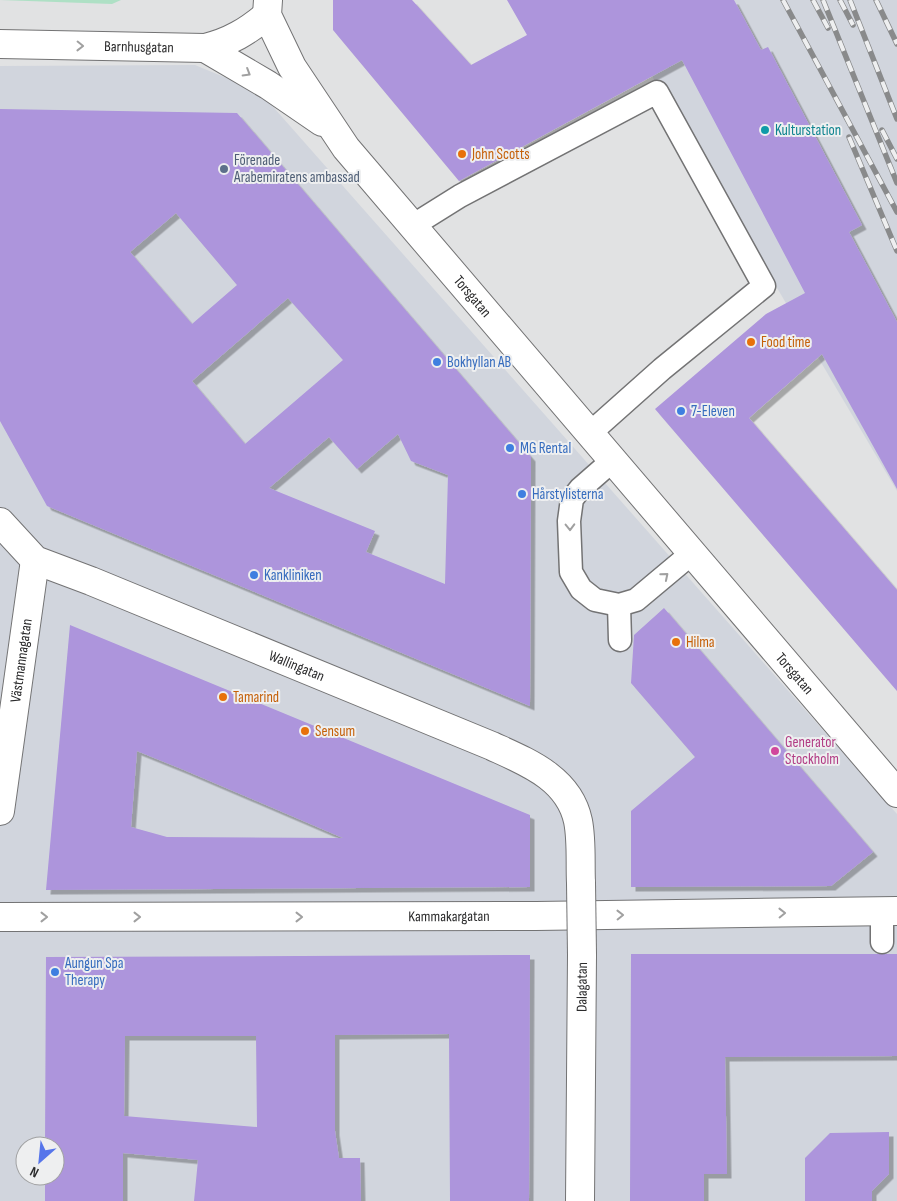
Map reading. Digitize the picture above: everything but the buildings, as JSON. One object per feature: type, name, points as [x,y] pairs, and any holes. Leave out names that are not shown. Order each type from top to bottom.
[{"type":"street","name":"Barnhusgatan","points":[[0,44],[206,48],[223,44],[242,35],[268,8]]},
{"type":"street","name":"Torsgatan","points":[[268,8],[292,67],[334,131],[412,226],[897,793]]},
{"type":"street","name":"Torsgatan","points":[[206,48],[268,85],[334,131]]},
{"type":"street","points":[[0,522],[35,560]]},
{"type":"street","name":"Wallingatan","points":[[35,560],[91,581],[492,746],[525,761],[555,780]]},
{"type":"street","name":"Västmannagatan","points":[[0,811],[35,560]]},
{"type":"street","name":"Dalagatan","points":[[555,780],[569,801],[578,821],[582,954],[580,1201]]},
{"type":"street","name":"Kammakargatan","points":[[0,917],[518,916],[889,911]]},
{"type":"lane","points":[[412,226],[460,196],[657,92],[764,286],[637,390],[589,434]]},
{"type":"lane","points":[[612,461],[572,498],[569,521],[571,572],[581,589],[596,600],[619,605],[636,600],[692,554]]},
{"type":"lane","points":[[619,605],[620,640]]},
{"type":"lane","points":[[882,942],[889,911]]},
{"type":"shaded area","points":[[607,0],[897,0],[897,491]]},
{"type":"shaded area","points":[[195,65],[260,92],[897,814],[897,1201],[0,1201],[0,66]]},
{"type":"green space","points":[[0,0],[121,0],[112,4]]},
{"type":"railway","points":[[783,0],[897,212]]},
{"type":"railway","points":[[813,0],[828,28]]},
{"type":"railway","points":[[823,0],[897,183]]},
{"type":"railway","points":[[840,0],[853,25]]},
{"type":"railway","points":[[850,0],[897,119]]},
{"type":"railway","points":[[876,0],[897,44]]},
{"type":"railway","points":[[882,130],[897,159]]},
{"type":"railway","points":[[849,137],[897,251]]},
{"type":"place","name":"Kulturstation","points":[[765,130]]},
{"type":"place","name":"John Scotts","points":[[462,154]]},
{"type":"place","name":"Förenade Arabemiratens ambassad","points":[[224,169]]},
{"type":"place","name":"Food time","points":[[751,342]]},
{"type":"place","name":"Bokhyllan AB","points":[[437,362]]},
{"type":"place","name":"7-Eleven","points":[[681,411]]},
{"type":"place","name":"MG Rental","points":[[510,448]]},
{"type":"place","name":"Hårstylisterna","points":[[522,494]]},
{"type":"place","name":"Kankliniken","points":[[254,575]]},
{"type":"place","name":"Hilma","points":[[676,642]]},
{"type":"place","name":"Tamarind","points":[[223,697]]},
{"type":"place","name":"Sensum","points":[[305,731]]},
{"type":"place","name":"Generator Stockholm","points":[[775,751]]},
{"type":"place","name":"Aungun Spa Therapy","points":[[55,972]]}]
